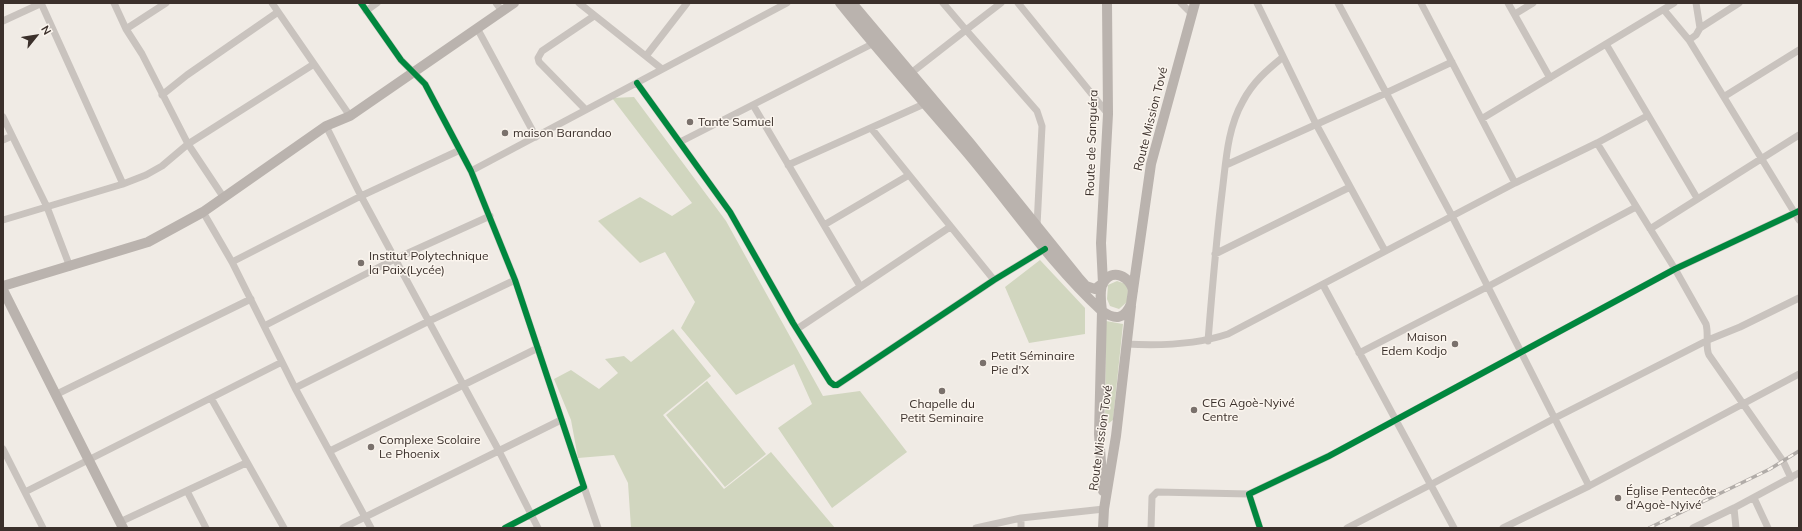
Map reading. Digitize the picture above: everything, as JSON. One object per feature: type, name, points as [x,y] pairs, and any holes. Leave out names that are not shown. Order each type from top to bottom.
[{"type":"street","points":[[3,21],[41,3],[123,184]]},
{"type":"street","points":[[114,3],[126,30],[142,54],[188,144],[224,198]]},
{"type":"street","points":[[126,30],[166,3]]},
{"type":"street","points":[[272,3],[350,116]]},
{"type":"street","points":[[361,3],[401,60],[425,84],[471,171],[515,280],[598,528]]},
{"type":"street","points":[[366,11],[377,3]]},
{"type":"street","points":[[3,286],[70,267],[148,242],[203,212],[326,126],[350,116],[412,71],[477,28],[499,7],[514,3]]},
{"type":"street","points":[[579,3],[662,69]]},
{"type":"street","points":[[646,56],[687,3]]},
{"type":"street","points":[[471,171],[787,3]]},
{"type":"street","points":[[840,3],[872,44],[907,76],[924,104],[964,149],[1071,281],[1102,311],[1110,316],[1118,317],[1127,312],[1132,304],[1133,291],[1130,282],[1117,276],[1108,278],[1095,289],[1086,286],[1037,226],[907,76],[852,3]]},
{"type":"street","points":[[943,3],[1037,111],[1041,118],[1042,126],[1037,226]]},
{"type":"street","points":[[907,76],[1001,3]]},
{"type":"street","points":[[1018,3],[1108,114]]},
{"type":"street","name":"Route de Sanguéra","points":[[1103,283],[1101,243],[1108,114],[1107,3]]},
{"type":"street","points":[[1182,3],[1192,14]]},
{"type":"street","name":"Route Mission Tové","points":[[1133,291],[1151,164],[1195,3]]},
{"type":"street","points":[[1257,3],[1316,124],[1385,250]]},
{"type":"street","points":[[1338,3],[1452,216],[1589,486]]},
{"type":"street","points":[[1421,3],[1483,118],[1515,183]]},
{"type":"street","points":[[1508,3],[1550,78]]},
{"type":"street","points":[[1515,14],[1533,3]]},
{"type":"street","points":[[1483,118],[1674,3]]},
{"type":"street","points":[[1696,3],[1700,28]]},
{"type":"street","points":[[1689,40],[1696,35],[1700,28],[1740,3]]},
{"type":"street","points":[[1664,10],[1689,40],[1725,96],[1762,159],[1797,212],[1799,220]]},
{"type":"street","points":[[162,95],[187,75],[278,12]]},
{"type":"street","points":[[586,109],[539,62],[538,58],[542,51],[594,16]]},
{"type":"street","points":[[477,28],[536,137]]},
{"type":"street","points":[[680,142],[872,44]]},
{"type":"street","points":[[1606,44],[1647,116],[1698,198]]},
{"type":"street","points":[[1725,96],[1799,50]]},
{"type":"street","points":[[1208,341],[1215,254],[1226,165],[1234,122],[1242,102],[1256,80],[1283,57]]},
{"type":"street","points":[[1226,165],[1452,62]]},
{"type":"street","points":[[3,220],[123,184],[162,166],[188,144],[314,64]]},
{"type":"street","points":[[637,83],[730,212],[797,329],[830,382],[834,385],[837,385],[994,280],[1045,249]]},
{"type":"street","points":[[788,165],[924,104]]},
{"type":"street","points":[[753,105],[860,286]]},
{"type":"street","points":[[1126,344],[1156,345],[1208,341],[1228,334],[1323,285],[1385,250],[1515,183],[1597,143],[1647,116]]},
{"type":"street","points":[[3,117],[47,207],[70,267]]},
{"type":"street","points":[[326,126],[361,196],[462,384],[500,451],[538,528]]},
{"type":"street","points":[[871,128],[994,280]]},
{"type":"street","points":[[1650,229],[1799,135]]},
{"type":"street","points":[[3,140],[12,136]]},
{"type":"street","points":[[1597,143],[1675,269],[1706,324],[1708,340],[1707,351],[1709,355],[1783,461],[1791,478]]},
{"type":"street","points":[[232,262],[361,196],[460,150]]},
{"type":"street","points":[[824,225],[909,175]]},
{"type":"street","points":[[1215,254],[1350,187]]},
{"type":"street","points":[[1359,353],[1487,287],[1636,207]]},
{"type":"street","points":[[203,212],[232,262],[295,388],[371,528]]},
{"type":"street","points":[[1151,528],[1152,497],[1157,492],[1248,494],[1329,456],[1675,269],[1797,212]]},
{"type":"street","points":[[264,326],[395,259],[490,216]]},
{"type":"street","points":[[797,329],[950,227]]},
{"type":"street","points":[[1101,243],[1109,277],[1117,276],[1123,278],[1129,270],[1140,246]]},
{"type":"street","points":[[295,388],[515,280]]},
{"type":"street","points":[[976,528],[1021,518],[1104,509],[1100,434],[1101,290],[1103,283]]},
{"type":"street","points":[[1323,285],[1454,528]]},
{"type":"street","points":[[3,290],[122,525],[187,491],[246,463]]},
{"type":"street","points":[[1347,528],[1430,486],[1555,418],[1708,340],[1740,327],[1799,298]]},
{"type":"street","points":[[57,394],[250,299]]},
{"type":"street","name":"Route Mission Tové","points":[[1103,528],[1104,509],[1116,436],[1132,304]]},
{"type":"street","points":[[330,451],[462,384],[538,348]]},
{"type":"street","points":[[25,492],[282,362]]},
{"type":"street","points":[[1503,528],[1589,486],[1799,374]]},
{"type":"street","points":[[211,398],[246,463],[284,528]]},
{"type":"street","points":[[342,528],[561,420]]},
{"type":"street","points":[[1100,434],[1116,436]]},
{"type":"street","points":[[3,449],[43,528]]},
{"type":"street","points":[[1693,528],[1754,498],[1799,473]]},
{"type":"street","points":[[504,528],[584,487]]},
{"type":"street","points":[[187,491],[206,528]]},
{"type":"street","points":[[1248,494],[1260,528]]},
{"type":"street","points":[[1754,498],[1768,528]]},
{"type":"street","points":[[1734,508],[1736,528]]},
{"type":"street","points":[[1020,528],[1021,518]]},
{"type":"green space","points":[[634,97],[726,221],[823,396],[860,391],[907,452],[832,508],[778,428],[812,404],[794,364],[736,395],[681,328],[695,302],[665,252],[640,263],[598,221],[640,197],[672,216],[692,203],[612,98]]},
{"type":"green space","points":[[1040,260],[1085,308],[1085,334],[1029,343],[1005,287]]},
{"type":"green space","points":[[1117,281],[1126,284],[1128,291],[1127,302],[1119,309],[1110,306],[1107,299],[1108,285]]},
{"type":"green space","points":[[1106,321],[1123,324],[1113,420],[1109,423],[1105,420]]},
{"type":"green space","points":[[673,329],[711,376],[663,415],[724,489],[771,452],[835,528],[631,528],[628,483],[614,455],[578,458],[571,420],[554,379],[571,370],[599,389],[618,373],[605,359],[624,356],[631,362]]},
{"type":"green space","points":[[707,381],[766,454],[725,487],[666,415]]},
{"type":"railway","points":[[1649,528],[1770,469],[1799,451]]},
{"type":"cycle path","points":[[361,3],[401,60],[425,84],[471,171],[515,280],[584,487],[505,528]]},
{"type":"cycle path","points":[[637,83],[730,212],[793,323],[830,382],[834,385],[837,385],[994,280],[1045,249]]},
{"type":"cycle path","points":[[1260,528],[1249,494],[1329,456],[1675,269],[1799,211]]},
{"type":"place","name":"Tante Samuel","points":[[690,122]]},
{"type":"place","name":"maison Barandao","points":[[505,133]]},
{"type":"place","name":"Institut Polytechnique la Paix(Lycée)","points":[[361,263]]},
{"type":"place","name":"Maison Edem Kodjo","points":[[1455,344]]},
{"type":"place","name":"Petit Séminaire Pie d'X","points":[[983,363]]},
{"type":"place","name":"Chapelle du Petit Seminaire","points":[[942,391]]},
{"type":"place","name":"CEG Agoè-Nyivé Centre","points":[[1194,410]]},
{"type":"place","name":"Complexe Scolaire Le Phoenix","points":[[371,447]]},
{"type":"place","name":"Église Pentecôte d'Agoè-Nyivé","points":[[1618,498]]}]
